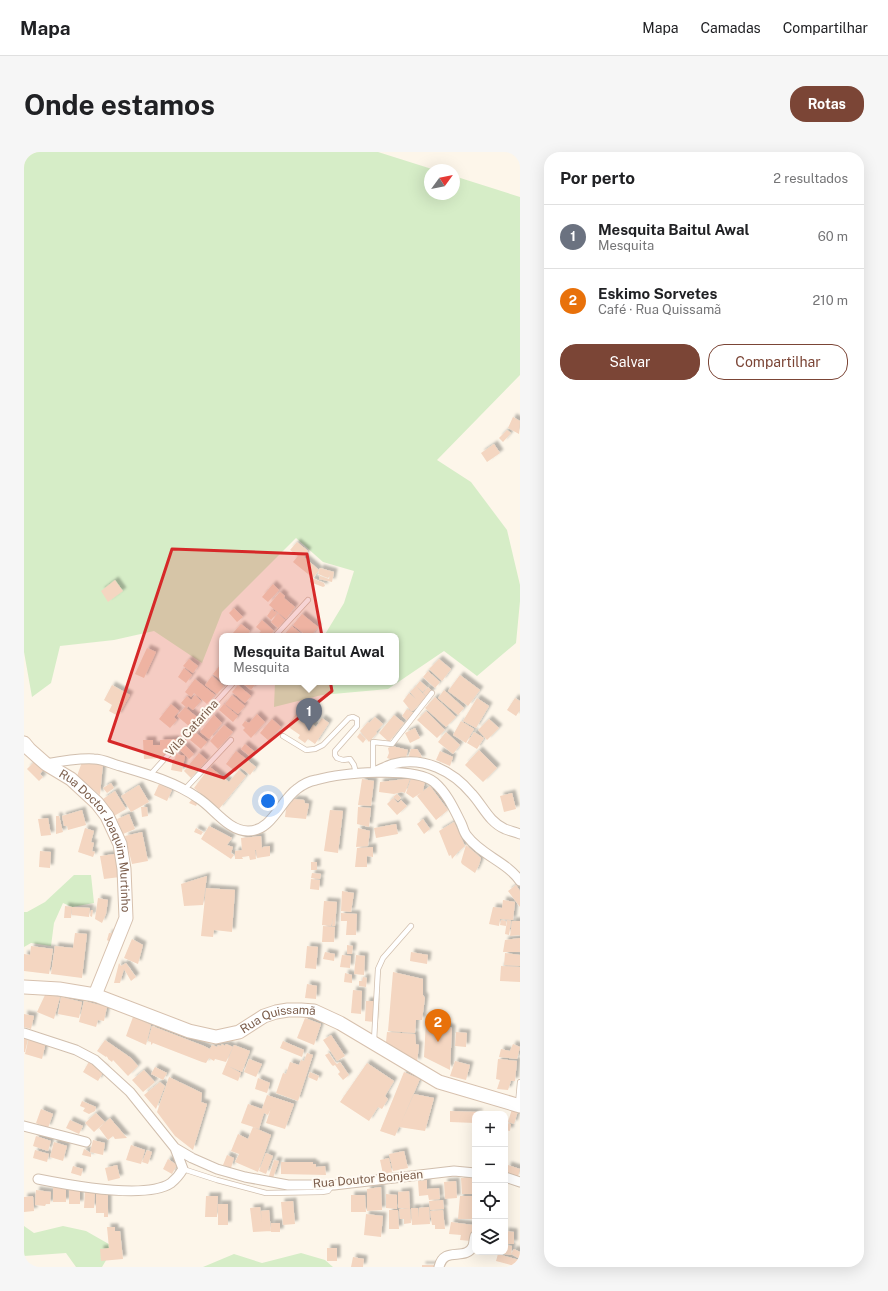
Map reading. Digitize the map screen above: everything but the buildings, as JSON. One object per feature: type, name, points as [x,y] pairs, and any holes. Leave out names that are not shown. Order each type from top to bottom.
[{"type":"street","name":"Rua Doctor Joaquim Murtinho","points":[[24,743],[46,764],[71,779],[97,803],[107,816],[120,844],[124,869],[126,918],[95,995]]},
{"type":"street","points":[[46,764],[80,758],[97,759],[150,775],[185,789],[200,799],[235,828],[248,831],[259,828],[270,821],[297,789],[315,780],[356,772],[410,774],[422,776],[434,782],[445,794],[467,836],[480,849],[496,860],[520,881]]},
{"type":"street","points":[[373,772],[394,764],[415,762],[431,764],[458,779],[473,794],[491,820],[505,829],[520,834]]},
{"type":"street","name":"Rua Quissamã","points":[[24,987],[59,989],[95,995],[189,1031],[216,1037],[239,1032],[264,1016],[276,1012],[288,1010],[314,1011],[375,1042],[439,1082],[519,1106]]},
{"type":"street","name":"Rua Doutor Bonjean","points":[[24,1033],[76,1050],[95,1060],[130,1092],[175,1148],[192,1158],[217,1169],[245,1177],[288,1185],[334,1184],[454,1171],[472,1173]]},
{"type":"street","points":[[24,1126],[86,1142]]},
{"type":"street","points":[[38,1180],[80,1187],[144,1190],[163,1187],[177,1178],[183,1169],[175,1148]]},
{"type":"street","points":[[508,1178],[520,1182]]},
{"type":"street","points":[[439,1267],[440,1261],[445,1257],[453,1254],[463,1254],[469,1251],[472,1247]]},
{"type":"lane","points":[[278,633],[308,600]]},
{"type":"lane","name":"Vila Catarina","points":[[150,775],[231,685]]},
{"type":"lane","points":[[373,772],[373,742],[392,744],[432,692]]},
{"type":"lane","points":[[283,736],[306,750],[315,749],[323,745],[349,718],[353,717],[357,719],[357,726],[335,751],[335,755],[337,758],[343,760],[350,759],[354,764],[356,772]]},
{"type":"lane","points":[[185,789],[231,740]]},
{"type":"lane","points":[[375,1042],[378,970],[383,958],[411,926]]},
{"type":"lane","points":[[519,1106],[520,1082]]},
{"type":"lane","points":[[183,1169],[217,1180],[266,1192],[322,1192],[328,1191],[334,1184]]},
{"type":"highlighted area","points":[[172,549],[307,554],[332,691],[224,778],[109,741]]},
{"type":"green space","points":[[24,152],[378,152],[424,167],[424,200],[460,200],[460,178],[520,197],[520,375],[437,460],[471,482],[507,530],[520,585],[516,643],[477,676],[444,651],[399,682],[399,633],[326,633],[344,603],[354,571],[323,562],[296,538],[222,612],[202,663],[154,631],[114,640],[60,646],[51,683],[32,697],[24,652]]},
{"type":"green space","points":[[275,685],[394,685],[388,689],[322,695],[274,707]]},
{"type":"green space","points":[[74,875],[91,875],[94,903],[72,907],[63,903],[54,923],[51,946],[31,943],[24,947],[24,912],[27,912],[45,902]]},
{"type":"green space","points":[[24,1226],[34,1233],[63,1226],[86,1231],[114,1247],[102,1267],[76,1267],[66,1253],[24,1256]]},
{"type":"green space","points":[[301,1253],[325,1260],[333,1267],[203,1267],[234,1254],[262,1263]]},
{"type":"place","name":"Mesquita Baitul Awal","points":[[309,731]]},
{"type":"place","name":"Eskimo Sorvetes","points":[[438,1042]]}]
